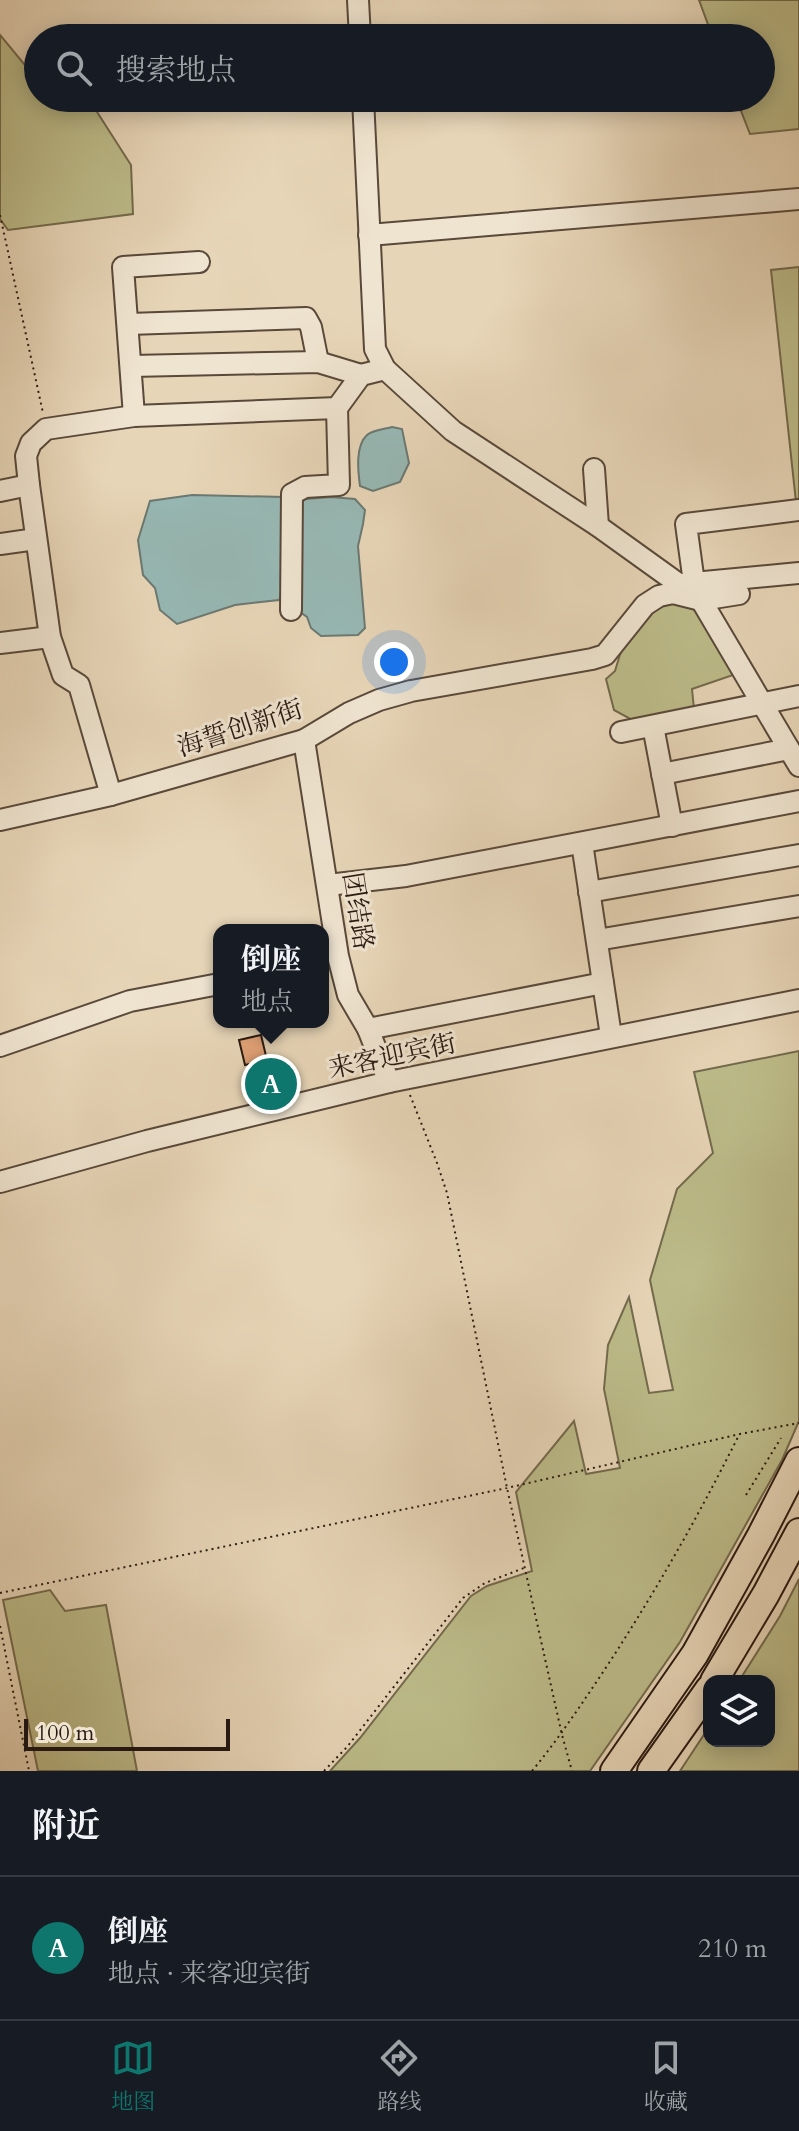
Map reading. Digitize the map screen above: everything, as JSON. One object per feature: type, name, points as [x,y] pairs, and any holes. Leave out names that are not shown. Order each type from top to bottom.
[{"type":"main road","points":[[614,1771],[695,1654],[799,1461]]},
{"type":"main road","points":[[718,1675],[799,1532]]},
{"type":"main road","points":[[651,1771],[703,1697]]},
{"type":"street","points":[[358,0],[359,24]]},
{"type":"street","points":[[364,112],[375,349],[385,369],[453,431],[691,589],[794,757],[662,774]]},
{"type":"street","points":[[369,235],[799,199]]},
{"type":"street","points":[[134,416],[123,267],[199,262]]},
{"type":"street","points":[[129,324],[306,318],[311,327],[318,362]]},
{"type":"street","points":[[132,366],[318,362],[361,375],[385,369]]},
{"type":"street","points":[[291,610],[292,494],[305,487],[339,485],[337,408],[361,375]]},
{"type":"street","points":[[111,795],[79,685],[63,675],[50,637],[26,456],[31,443],[46,429],[134,416],[337,408]]},
{"type":"street","points":[[594,469],[598,526]]},
{"type":"street","points":[[0,491],[29,485]]},
{"type":"street","points":[[691,589],[686,524],[799,510]]},
{"type":"street","points":[[0,544],[36,539]]},
{"type":"street","points":[[640,556],[648,574],[649,589],[645,605]]},
{"type":"street","points":[[645,605],[659,596],[691,589],[799,573]]},
{"type":"street","points":[[691,589],[739,594]]},
{"type":"street","name":"海誓创新街","points":[[0,820],[111,795],[304,740],[349,713],[411,691],[605,655],[645,605]]},
{"type":"street","points":[[0,643],[50,637]]},
{"type":"street","points":[[621,732],[799,696]]},
{"type":"street","points":[[653,726],[672,826]]},
{"type":"street","name":"团结路","points":[[304,740],[328,885],[331,958],[396,1080]]},
{"type":"street","points":[[328,885],[406,876],[799,801]]},
{"type":"street","points":[[582,843],[611,1036]]},
{"type":"street","points":[[589,892],[799,855]]},
{"type":"street","points":[[597,940],[799,906]]},
{"type":"street","points":[[368,1029],[603,983]]},
{"type":"street","points":[[0,1045],[130,1001],[213,985]]},
{"type":"street","name":"来客迎宾街","points":[[0,1182],[147,1141],[396,1080],[799,1000]]},
{"type":"path","points":[[0,215],[46,429]]},
{"type":"path","points":[[396,1080],[437,1163],[447,1193],[507,1488],[572,1771]]},
{"type":"path","points":[[0,1593],[507,1488],[799,1423]]},
{"type":"path","points":[[532,1771],[562,1735],[643,1611],[699,1515],[740,1434]]},
{"type":"path","points":[[746,1495],[781,1438]]},
{"type":"path","points":[[324,1771],[347,1747],[463,1598],[485,1583],[525,1568]]},
{"type":"path","points":[[0,1626],[29,1771]]},
{"type":"shaded area","points":[[699,0],[799,0],[799,129],[750,134],[741,112],[775,112],[775,24],[708,24]]},
{"type":"shaded area","points":[[0,35],[24,64],[24,112],[97,112],[131,165],[133,214],[8,230],[0,219]]},
{"type":"shaded area","points":[[799,267],[799,501],[796,502],[771,270]]},
{"type":"shaded area","points":[[678,601],[694,606],[736,674],[692,689],[694,709],[634,721],[614,710],[606,679],[615,671],[622,648],[655,609]]},
{"type":"shaded area","points":[[799,1051],[799,1421],[782,1460],[680,1642],[590,1771],[330,1771],[360,1738],[471,1596],[487,1586],[532,1571],[516,1492],[574,1421],[586,1474],[620,1468],[604,1389],[608,1345],[629,1297],[649,1393],[673,1390],[650,1280],[677,1189],[713,1153],[694,1072]]},
{"type":"shaded area","points":[[799,1579],[799,1771],[680,1771],[703,1736],[703,1747],[775,1747],[775,1675],[743,1675]]},
{"type":"shaded area","points":[[50,1590],[65,1611],[106,1605],[137,1771],[38,1771],[3,1600]]},
{"type":"water","points":[[392,427],[402,429],[409,463],[400,482],[373,491],[360,486],[358,459],[363,440],[372,432]]},
{"type":"water","points":[[192,495],[284,497],[288,582],[279,600],[235,605],[177,624],[160,610],[155,588],[143,575],[138,540],[150,501]]},
{"type":"water","points":[[306,499],[355,499],[365,510],[358,546],[365,628],[358,635],[321,636],[300,612],[300,503]]},
{"type":"building","points":[[261,1035],[267,1060],[245,1065],[239,1040]]},
{"type":"building","points":[[272,1070],[277,1096],[270,1097],[265,1071]]},
{"type":"place","name":"倒座","points":[[271,1084]]}]
